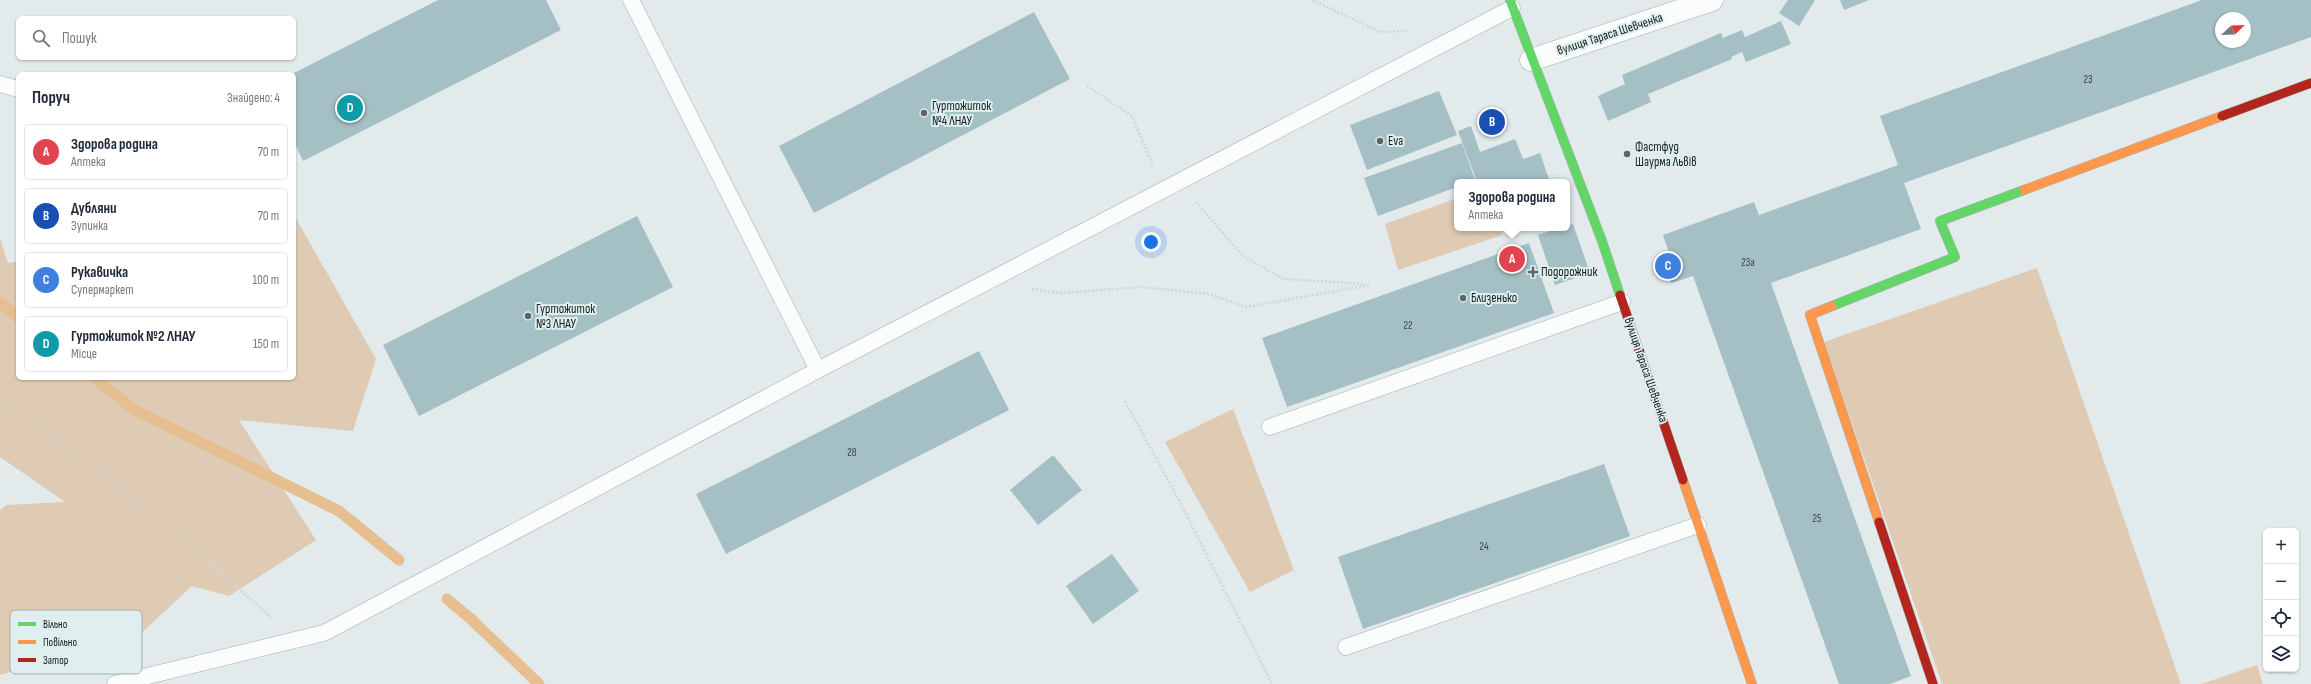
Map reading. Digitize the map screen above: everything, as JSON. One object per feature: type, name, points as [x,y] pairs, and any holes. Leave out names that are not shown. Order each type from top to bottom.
[{"type":"street","name":"вулиця Тараса Шевченка","points":[[1531,60],[1712,0]]},
{"type":"street","name":"вулиця Тараса Шевченка","points":[[1511,4],[1531,60],[1602,241],[1752,684]]},
{"type":"street","points":[[1933,684],[1810,316],[1955,257],[1940,221],[2311,84]]},
{"type":"lane","points":[[631,0],[818,370]]},
{"type":"lane","points":[[115,684],[324,633],[818,370],[1163,190],[1511,4]]},
{"type":"lane","points":[[0,84],[16,88]]},
{"type":"lane","points":[[1270,427],[1622,302]]},
{"type":"lane","points":[[1346,647],[1698,525]]},
{"type":"path","points":[[1312,0],[1380,32],[1412,31]]},
{"type":"path","points":[[1030,289],[1061,293],[1141,287],[1209,294],[1246,307],[1370,285],[1284,279],[1243,256],[1196,202],[1163,190],[1132,116],[1087,86]]},
{"type":"path","points":[[0,399],[162,521],[295,640]]},
{"type":"path","points":[[1125,401],[1182,506],[1272,684]]},
{"type":"shaded area","points":[[1454,199],[1454,231],[1501,231],[1502,235],[1398,270],[1385,224]]},
{"type":"shaded area","points":[[296,219],[376,359],[353,431],[239,420],[316,540],[229,596],[192,586],[142,632],[142,610],[10,610],[10,672],[0,675],[0,510],[6,505],[65,502],[0,457],[0,238],[8,263],[16,261],[16,380],[296,380]]},
{"type":"shaded area","points":[[2037,268],[2181,684],[1942,684],[1824,342]]},
{"type":"shaded area","points":[[1233,409],[1294,570],[1250,592],[1165,442]]},
{"type":"shaded area","points":[[2257,665],[2263,684],[2201,684]]},
{"type":"building","points":[[438,0],[546,0],[561,30],[303,161],[296,146],[296,72]]},
{"type":"building","points":[[1788,0],[1815,0],[1799,26],[1779,13]]},
{"type":"building","points":[[1840,0],[1869,0],[1844,10]]},
{"type":"building","points":[[2202,0],[2311,0],[2311,37],[1904,183],[1921,229],[1771,283],[1911,676],[1890,684],[1839,684],[1693,276],[1671,283],[1665,264],[1672,261],[1663,235],[1754,202],[1759,215],[1898,165],[1880,116]]},
{"type":"building","name":"Гуртожиток №4 ЛНАУ","points":[[1034,12],[1070,79],[814,213],[779,146]]},
{"type":"building","points":[[1781,21],[1791,44],[1746,62],[1742,52],[1731,57],[1732,59],[1648,94],[1651,102],[1608,121],[1598,96],[1625,84],[1622,75],[1721,33],[1723,38],[1742,30],[1745,37]]},
{"type":"building","points":[[1439,91],[1457,135],[1367,170],[1350,125]]},
{"type":"building","points":[[1471,126],[1480,152],[1515,139],[1523,159],[1540,153],[1549,179],[1476,179],[1458,131]]},
{"type":"building","points":[[1462,143],[1475,179],[1454,179],[1454,188],[1378,216],[1364,178]]},
{"type":"building","name":"Гуртожиток №3 ЛНАУ","points":[[637,216],[673,287],[419,416],[383,345]]},
{"type":"building","points":[[1570,224],[1573,224],[1590,273],[1555,285],[1538,235],[1550,231],[1570,231]]},
{"type":"building","points":[[1529,243],[1554,313],[1287,407],[1262,338]]},
{"type":"building","points":[[979,351],[1009,410],[726,554],[696,494]]},
{"type":"building","points":[[1053,455],[1082,490],[1038,525],[1010,490]]},
{"type":"building","points":[[1604,464],[1630,536],[1363,629],[1338,557]]},
{"type":"building","points":[[1112,554],[1139,591],[1093,624],[1066,586]]},
{"type":"waterway","points":[[0,302],[16,316]]},
{"type":"waterway","points":[[97,380],[135,410],[339,511],[399,560]]},
{"type":"waterway","points":[[447,599],[471,619],[539,684]]},
{"type":"traffic: fast","points":[[1510,0],[1602,241],[1620,295]]},
{"type":"traffic: fast","points":[[1832,306],[1955,257],[1940,221],[2024,190]]},
{"type":"traffic: slow","points":[[2024,190],[2222,116]]},
{"type":"traffic: slow","points":[[1832,306],[1810,315],[1879,522]]},
{"type":"traffic: slow","points":[[1683,480],[1752,684]]},
{"type":"traffic: jam","points":[[2222,116],[2311,83]]},
{"type":"traffic: jam","points":[[1620,295],[1683,480]]},
{"type":"traffic: jam","points":[[1879,522],[1933,684]]},
{"type":"place","name":"Гуртожиток №2 ЛНАУ","points":[[350,108]]},
{"type":"place","name":"Гуртожиток №4 ЛНАУ","points":[[924,113]]},
{"type":"place","name":"Дубляни","points":[[1492,122]]},
{"type":"place","name":"Eva","points":[[1380,141]]},
{"type":"place","name":"Фастфуд Шаурма Львів","points":[[1627,154]]},
{"type":"place","name":"Здорова родина","points":[[1512,259]]},
{"type":"place","name":"Рукавичка","points":[[1668,266]]},
{"type":"place","name":"Подорожник","points":[[1533,272]]},
{"type":"place","name":"Близенько","points":[[1463,298]]},
{"type":"place","name":"Гуртожиток №3 ЛНАУ","points":[[528,316]]}]
